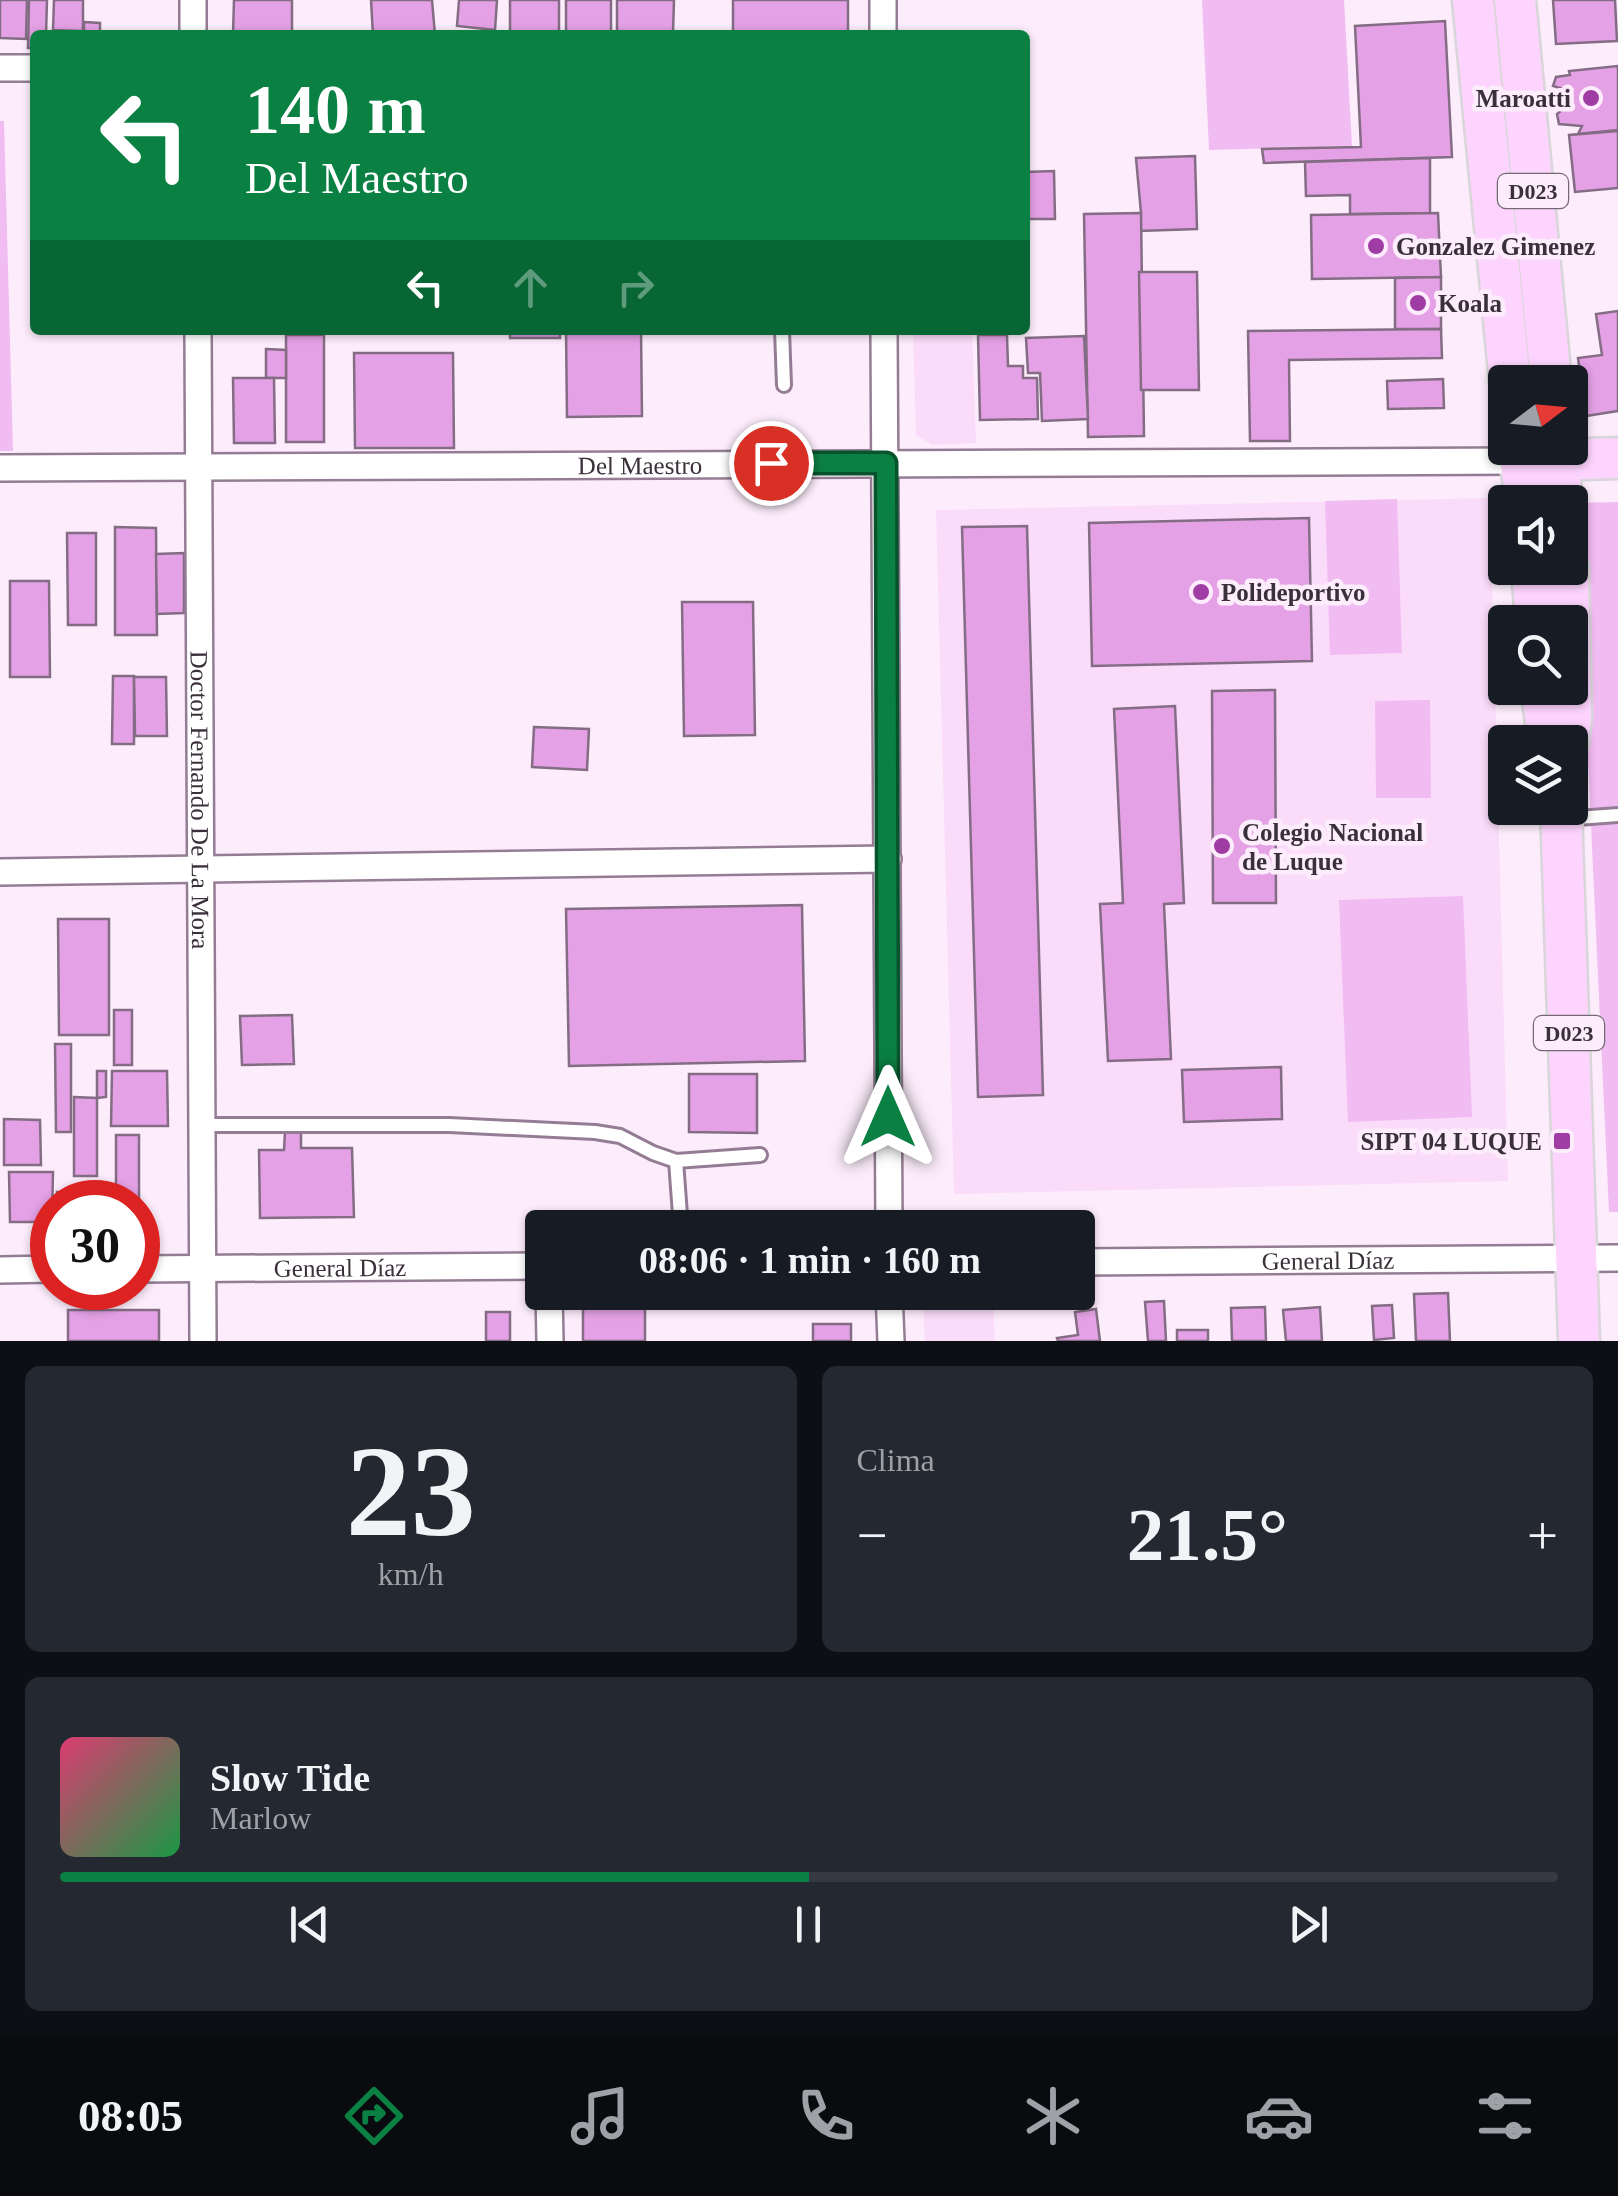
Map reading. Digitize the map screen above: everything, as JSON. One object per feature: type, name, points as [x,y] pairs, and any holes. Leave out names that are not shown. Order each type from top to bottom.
[{"type":"main road","name":"D023","points":[[1473,0],[1508,365]]},
{"type":"main road","name":"D023","points":[[1515,0],[1549,365]]},
{"type":"main road","points":[[1588,456],[1618,458]]},
{"type":"main road","points":[[1568,585],[1570,725]]},
{"type":"main road","name":"D023","points":[[1561,825],[1579,1341]]},
{"type":"street","points":[[193,0],[193,30]]},
{"type":"street","points":[[883,0],[883,30]]},
{"type":"street","points":[[0,68],[30,68]]},
{"type":"street","name":"Doctor Fernando De La Mora","points":[[198,335],[204,1341]]},
{"type":"street","points":[[884,335],[889,1210]]},
{"type":"street","name":"Del Maestro","points":[[0,468],[1488,455]]},
{"type":"street","points":[[0,872],[888,859]]},
{"type":"street","name":"General Díaz","points":[[1095,1262],[1618,1258]]},
{"type":"street","name":"General Díaz","points":[[160,1269],[525,1266]]},
{"type":"street","points":[[0,1270],[30,1269]]},
{"type":"street","points":[[549,1310],[550,1341]]},
{"type":"street","points":[[890,1310],[891,1341]]},
{"type":"lane","points":[[782,335],[784,385]]},
{"type":"lane","points":[[1588,813],[1618,814]]},
{"type":"lane","points":[[202,1124],[448,1125],[596,1132],[620,1136],[676,1161],[760,1155]]},
{"type":"lane","points":[[676,1161],[680,1210]]},
{"type":"shaded area","points":[[1202,0],[1344,0],[1352,146],[1209,150]]},
{"type":"shaded area","points":[[0,121],[4,121],[13,451],[0,451]]},
{"type":"shaded area","points":[[913,335],[972,335],[976,443],[932,445],[916,435]]},
{"type":"shaded area","name":"Colegio Nacional de Luque","points":[[1488,498],[1488,585],[1492,585],[1493,605],[1488,605],[1488,705],[1495,705],[1496,725],[1488,725],[1488,825],[1499,825],[1508,1181],[954,1194],[936,510]]},
{"type":"shaded area","points":[[1397,499],[1402,653],[1330,655],[1325,501]]},
{"type":"shaded area","points":[[1618,502],[1618,1212],[1609,1212],[1585,705],[1588,605],[1581,605],[1580,585],[1588,585],[1588,503]]},
{"type":"shaded area","points":[[1430,700],[1431,798],[1376,798],[1375,701]]},
{"type":"shaded area","points":[[1463,896],[1472,1117],[1348,1122],[1339,900]]},
{"type":"shaded area","points":[[924,1310],[994,1310],[995,1341],[925,1341]]},
{"type":"building","points":[[0,0],[27,0],[26,39],[0,38]]},
{"type":"building","points":[[29,0],[47,0],[46,30],[30,30],[28,48]]},
{"type":"building","points":[[54,0],[83,0],[83,30],[53,30]]},
{"type":"building","points":[[234,0],[292,0],[292,30],[233,30]]},
{"type":"building","points":[[371,0],[432,0],[435,30],[373,30]]},
{"type":"building","points":[[459,0],[497,0],[495,30],[457,26]]},
{"type":"building","points":[[510,0],[559,0],[559,30],[510,30]]},
{"type":"building","points":[[566,0],[611,0],[611,30],[566,30]]},
{"type":"building","points":[[617,0],[674,0],[673,30],[617,30]]},
{"type":"building","points":[[733,0],[848,0],[848,30],[733,30]]},
{"type":"building","points":[[1553,0],[1615,0],[1617,41],[1556,44]]},
{"type":"building","points":[[1445,21],[1452,157],[1264,163],[1262,149],[1361,147],[1355,26]]},
{"type":"building","points":[[84,22],[100,23],[100,30],[84,30]]},
{"type":"building","name":"Maroatti","points":[[1618,66],[1618,130],[1578,134],[1582,126],[1559,124],[1557,114],[1566,107],[1563,89],[1553,86],[1556,77],[1570,75],[1569,71]]},
{"type":"building","points":[[1618,131],[1618,188],[1575,192],[1569,135]]},
{"type":"building","points":[[1195,156],[1197,229],[1139,231],[1136,158]]},
{"type":"building","points":[[1430,158],[1430,213],[1350,214],[1350,195],[1306,196],[1305,162]]},
{"type":"building","points":[[1054,171],[1055,219],[1030,219],[1030,172]]},
{"type":"building","points":[[1141,213],[1144,436],[1088,437],[1084,214]]},
{"type":"building","name":"Gonzalez Gimenez","points":[[1438,213],[1441,277],[1312,279],[1311,215]]},
{"type":"building","points":[[1139,272],[1197,272],[1199,390],[1141,390]]},
{"type":"building","name":"Koala","points":[[1441,277],[1441,329],[1395,329],[1395,278]]},
{"type":"building","points":[[1618,311],[1618,411],[1588,416],[1588,365],[1579,365],[1578,358],[1602,355],[1596,314]]},
{"type":"building","points":[[1441,329],[1442,358],[1289,360],[1290,441],[1250,441],[1248,331]]},
{"type":"building","points":[[286,335],[324,335],[324,442],[286,442]]},
{"type":"building","points":[[510,335],[560,335],[560,338]]},
{"type":"building","points":[[566,335],[641,335],[642,416],[567,417]]},
{"type":"building","points":[[978,335],[1007,335],[1008,366],[1023,366],[1023,378],[1037,378],[1038,419],[980,420]]},
{"type":"building","points":[[1084,336],[1088,419],[1042,421],[1040,373],[1028,373],[1026,338]]},
{"type":"building","points":[[266,349],[286,350],[286,378],[266,378]]},
{"type":"building","points":[[354,353],[453,353],[454,448],[355,448]]},
{"type":"building","points":[[233,378],[274,378],[275,443],[234,443]]},
{"type":"building","points":[[1443,379],[1444,408],[1388,409],[1387,381]]},
{"type":"building","name":"Polideportivo","points":[[1309,518],[1312,661],[1092,666],[1089,523]]},
{"type":"building","points":[[1027,526],[1043,1095],[978,1097],[962,527]]},
{"type":"building","points":[[115,527],[156,528],[157,635],[115,635]]},
{"type":"building","points":[[67,533],[96,533],[96,625],[68,625]]},
{"type":"building","points":[[184,553],[184,613],[157,614],[156,554]]},
{"type":"building","points":[[10,581],[49,581],[50,677],[10,677]]},
{"type":"building","points":[[682,602],[753,602],[755,735],[684,736]]},
{"type":"building","points":[[113,676],[134,676],[134,744],[112,744]]},
{"type":"building","points":[[134,677],[166,677],[167,736],[135,736]]},
{"type":"building","points":[[1275,690],[1276,903],[1213,903],[1212,691]]},
{"type":"building","points":[[1175,706],[1184,903],[1164,904],[1171,1059],[1108,1061],[1100,904],[1123,903],[1114,709]]},
{"type":"building","points":[[534,727],[589,729],[587,770],[532,767]]},
{"type":"building","points":[[802,905],[805,1061],[569,1066],[566,909]]},
{"type":"building","points":[[58,919],[109,919],[109,1035],[59,1035]]},
{"type":"building","points":[[114,1010],[132,1010],[132,1065],[114,1065]]},
{"type":"building","points":[[292,1015],[294,1064],[242,1065],[240,1016]]},
{"type":"building","points":[[55,1044],[71,1044],[71,1132],[56,1132]]},
{"type":"building","points":[[1281,1067],[1282,1119],[1184,1122],[1182,1070]]},
{"type":"building","points":[[97,1071],[106,1071],[106,1097],[97,1098]]},
{"type":"building","points":[[112,1071],[167,1071],[168,1126],[111,1126]]},
{"type":"building","points":[[689,1074],[757,1074],[757,1133],[689,1132]]},
{"type":"building","points":[[74,1097],[97,1098],[97,1176],[74,1176]]},
{"type":"building","points":[[4,1119],[40,1120],[41,1165],[4,1165]]},
{"type":"building","points":[[301,1131],[301,1148],[352,1148],[354,1217],[260,1218],[259,1150],[284,1150],[285,1132]]},
{"type":"building","points":[[116,1135],[139,1135],[139,1180],[116,1180]]},
{"type":"building","points":[[9,1172],[53,1172],[53,1180],[30,1180],[30,1222],[10,1222]]},
{"type":"building","points":[[1448,1293],[1450,1341],[1416,1341],[1414,1294]]},
{"type":"building","points":[[1164,1301],[1166,1341],[1148,1341],[1145,1302]]},
{"type":"building","points":[[1392,1305],[1394,1338],[1374,1340],[1372,1306]]},
{"type":"building","points":[[1265,1307],[1266,1341],[1232,1341],[1231,1308]]},
{"type":"building","points":[[1320,1307],[1322,1341],[1286,1341],[1283,1310]]},
{"type":"building","points":[[1095,1309],[1100,1341],[1058,1341],[1057,1338],[1078,1335],[1075,1312]]},
{"type":"building","points":[[68,1310],[159,1310],[159,1341],[68,1341]]},
{"type":"building","points":[[583,1310],[645,1310],[645,1341],[583,1341]]},
{"type":"building","points":[[486,1312],[510,1312],[510,1341],[486,1341]]},
{"type":"building","points":[[813,1324],[851,1324],[851,1341],[813,1341]]},
{"type":"building","points":[[1177,1330],[1208,1330],[1208,1341],[1177,1341]]},
{"type":"place","name":"Maroatti","points":[[1591,98]]},
{"type":"place","name":"Gonzalez Gimenez","points":[[1376,246]]},
{"type":"place","name":"Koala","points":[[1418,303]]},
{"type":"place","name":"Polideportivo","points":[[1201,592]]},
{"type":"place","name":"Colegio Nacional de Luque","points":[[1222,846]]},
{"type":"place","name":"SIPT 04 LUQUE","points":[[1562,1141]]},
{"type":"route","points":[[771,463],[886,463],[888,1117]]}]
